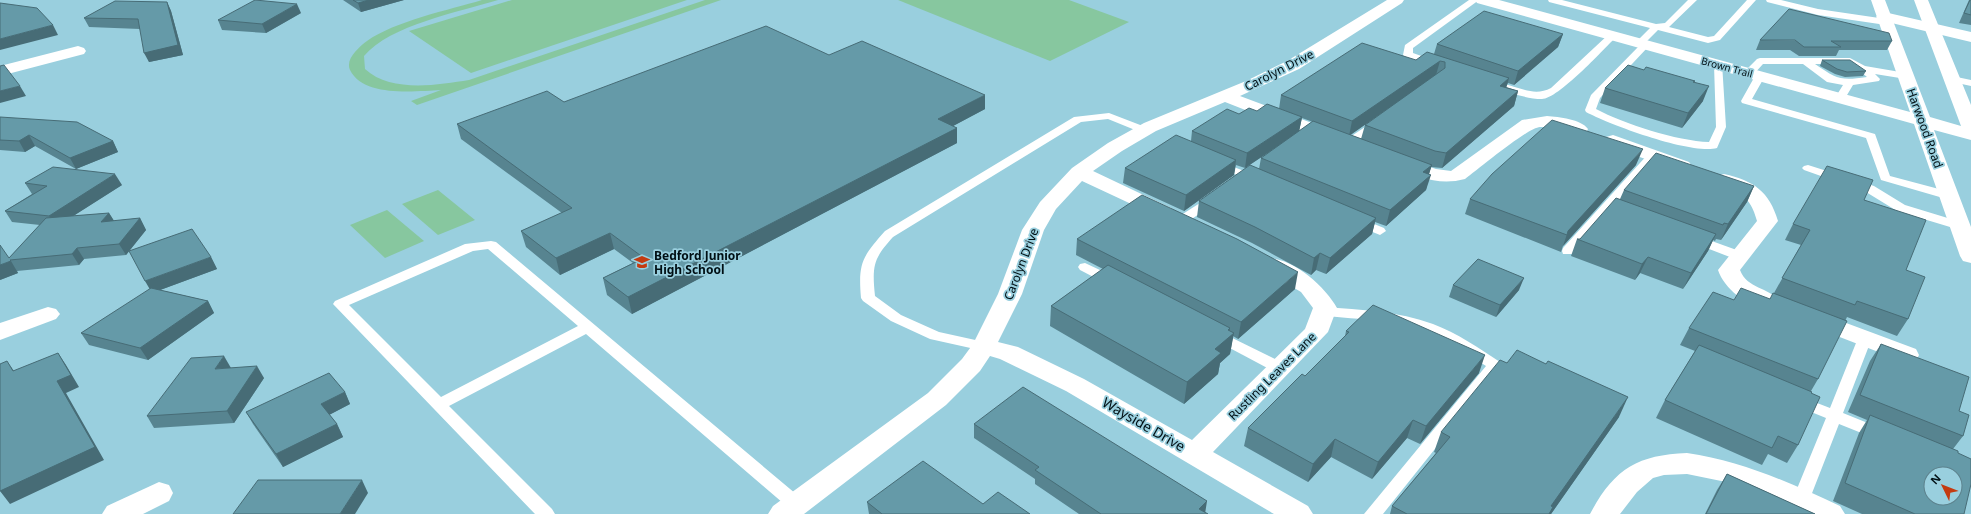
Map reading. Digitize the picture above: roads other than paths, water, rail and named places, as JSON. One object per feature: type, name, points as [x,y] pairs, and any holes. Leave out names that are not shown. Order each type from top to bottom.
[{"type":"street","name":"Carolyn Drive","points":[[790,509],[937,399],[971,365],[984,346],[1010,294],[1033,230],[1047,206],[1079,172],[1115,146],[1144,130],[1252,85],[1293,65],[1397,0]]},
{"type":"street","name":"Brown Trail","points":[[1482,0],[1971,134]]},
{"type":"street","name":"Harwood Road","points":[[1878,0],[1971,256]]},
{"type":"street","points":[[1921,0],[1971,128]]},
{"type":"street","points":[[1885,19],[1971,36]]},
{"type":"street","points":[[0,72],[78,51]]},
{"type":"street","points":[[1224,96],[1305,134],[1348,143],[1426,173],[1452,177],[1458,175],[1528,124],[1537,121],[1554,122],[1573,127],[1735,184],[1756,194],[1764,204],[1768,221],[1729,270],[1731,279],[1738,286],[1752,295],[1921,360]]},
{"type":"street","points":[[1079,172],[1202,230]]},
{"type":"street","points":[[1250,253],[1298,278],[1311,288],[1323,303],[1324,310]]},
{"type":"street","name":"Rustling Leaves Lane","points":[[1195,453],[1316,332],[1324,310]]},
{"type":"street","points":[[0,332],[48,314]]},
{"type":"street","name":"Wayside Drive","points":[[984,346],[1009,353],[1075,385],[1195,453],[1298,514]]},
{"type":"street","points":[[1605,514],[1621,490],[1642,471],[1664,464],[1721,468],[1830,514]]},
{"type":"street","points":[[117,514],[159,493]]},
{"type":"lane","points":[[1445,67],[1408,55],[1408,47],[1427,32],[1475,0]]},
{"type":"lane","points":[[1552,0],[1708,40],[1717,38],[1752,0]]},
{"type":"lane","points":[[1693,0],[1668,25],[1656,27],[1595,97],[1590,110],[1609,120],[1691,145],[1713,146],[1721,127],[1719,65]]},
{"type":"lane","points":[[1770,0],[1818,12],[1885,19]]},
{"type":"lane","points":[[1490,82],[1519,92],[1543,96],[1555,90],[1612,36]]},
{"type":"lane","points":[[1805,62],[1831,80],[1849,83],[1875,79],[1850,61],[1760,61],[1746,101],[1871,136],[1885,178],[1950,196]]},
{"type":"lane","points":[[1862,69],[1906,76]]},
{"type":"lane","points":[[1952,79],[1971,83]]},
{"type":"lane","points":[[1840,98],[1849,83]]},
{"type":"lane","points":[[984,346],[935,336],[896,318],[868,298],[866,276],[872,253],[889,234],[1078,119],[1109,116],[1144,130]]},
{"type":"lane","points":[[1348,143],[1386,116]]},
{"type":"lane","points":[[1568,251],[1653,155]]},
{"type":"lane","points":[[1210,160],[1267,184]]},
{"type":"lane","points":[[1233,184],[1259,166]]},
{"type":"lane","points":[[1808,168],[1870,189],[1901,208],[1960,226]]},
{"type":"lane","points":[[1182,220],[1220,193]]},
{"type":"lane","points":[[1607,207],[1622,213]]},
{"type":"lane","points":[[1345,216],[1380,231]]},
{"type":"lane","points":[[1681,234],[1740,256]]},
{"type":"lane","points":[[546,514],[340,304],[470,247],[491,245],[588,327],[790,509]]},
{"type":"lane","points":[[1085,267],[1127,289]]},
{"type":"lane","points":[[1324,310],[1372,315],[1420,324],[1462,344],[1495,365],[1373,514]]},
{"type":"lane","points":[[439,405],[588,327]]},
{"type":"lane","points":[[1204,328],[1280,368]]},
{"type":"lane","points":[[1801,501],[1865,338]]},
{"type":"lane","points":[[1784,394],[1893,439]]},
{"type":"place","name":"Bedford Junior High School","points":[[642,262]]}]
